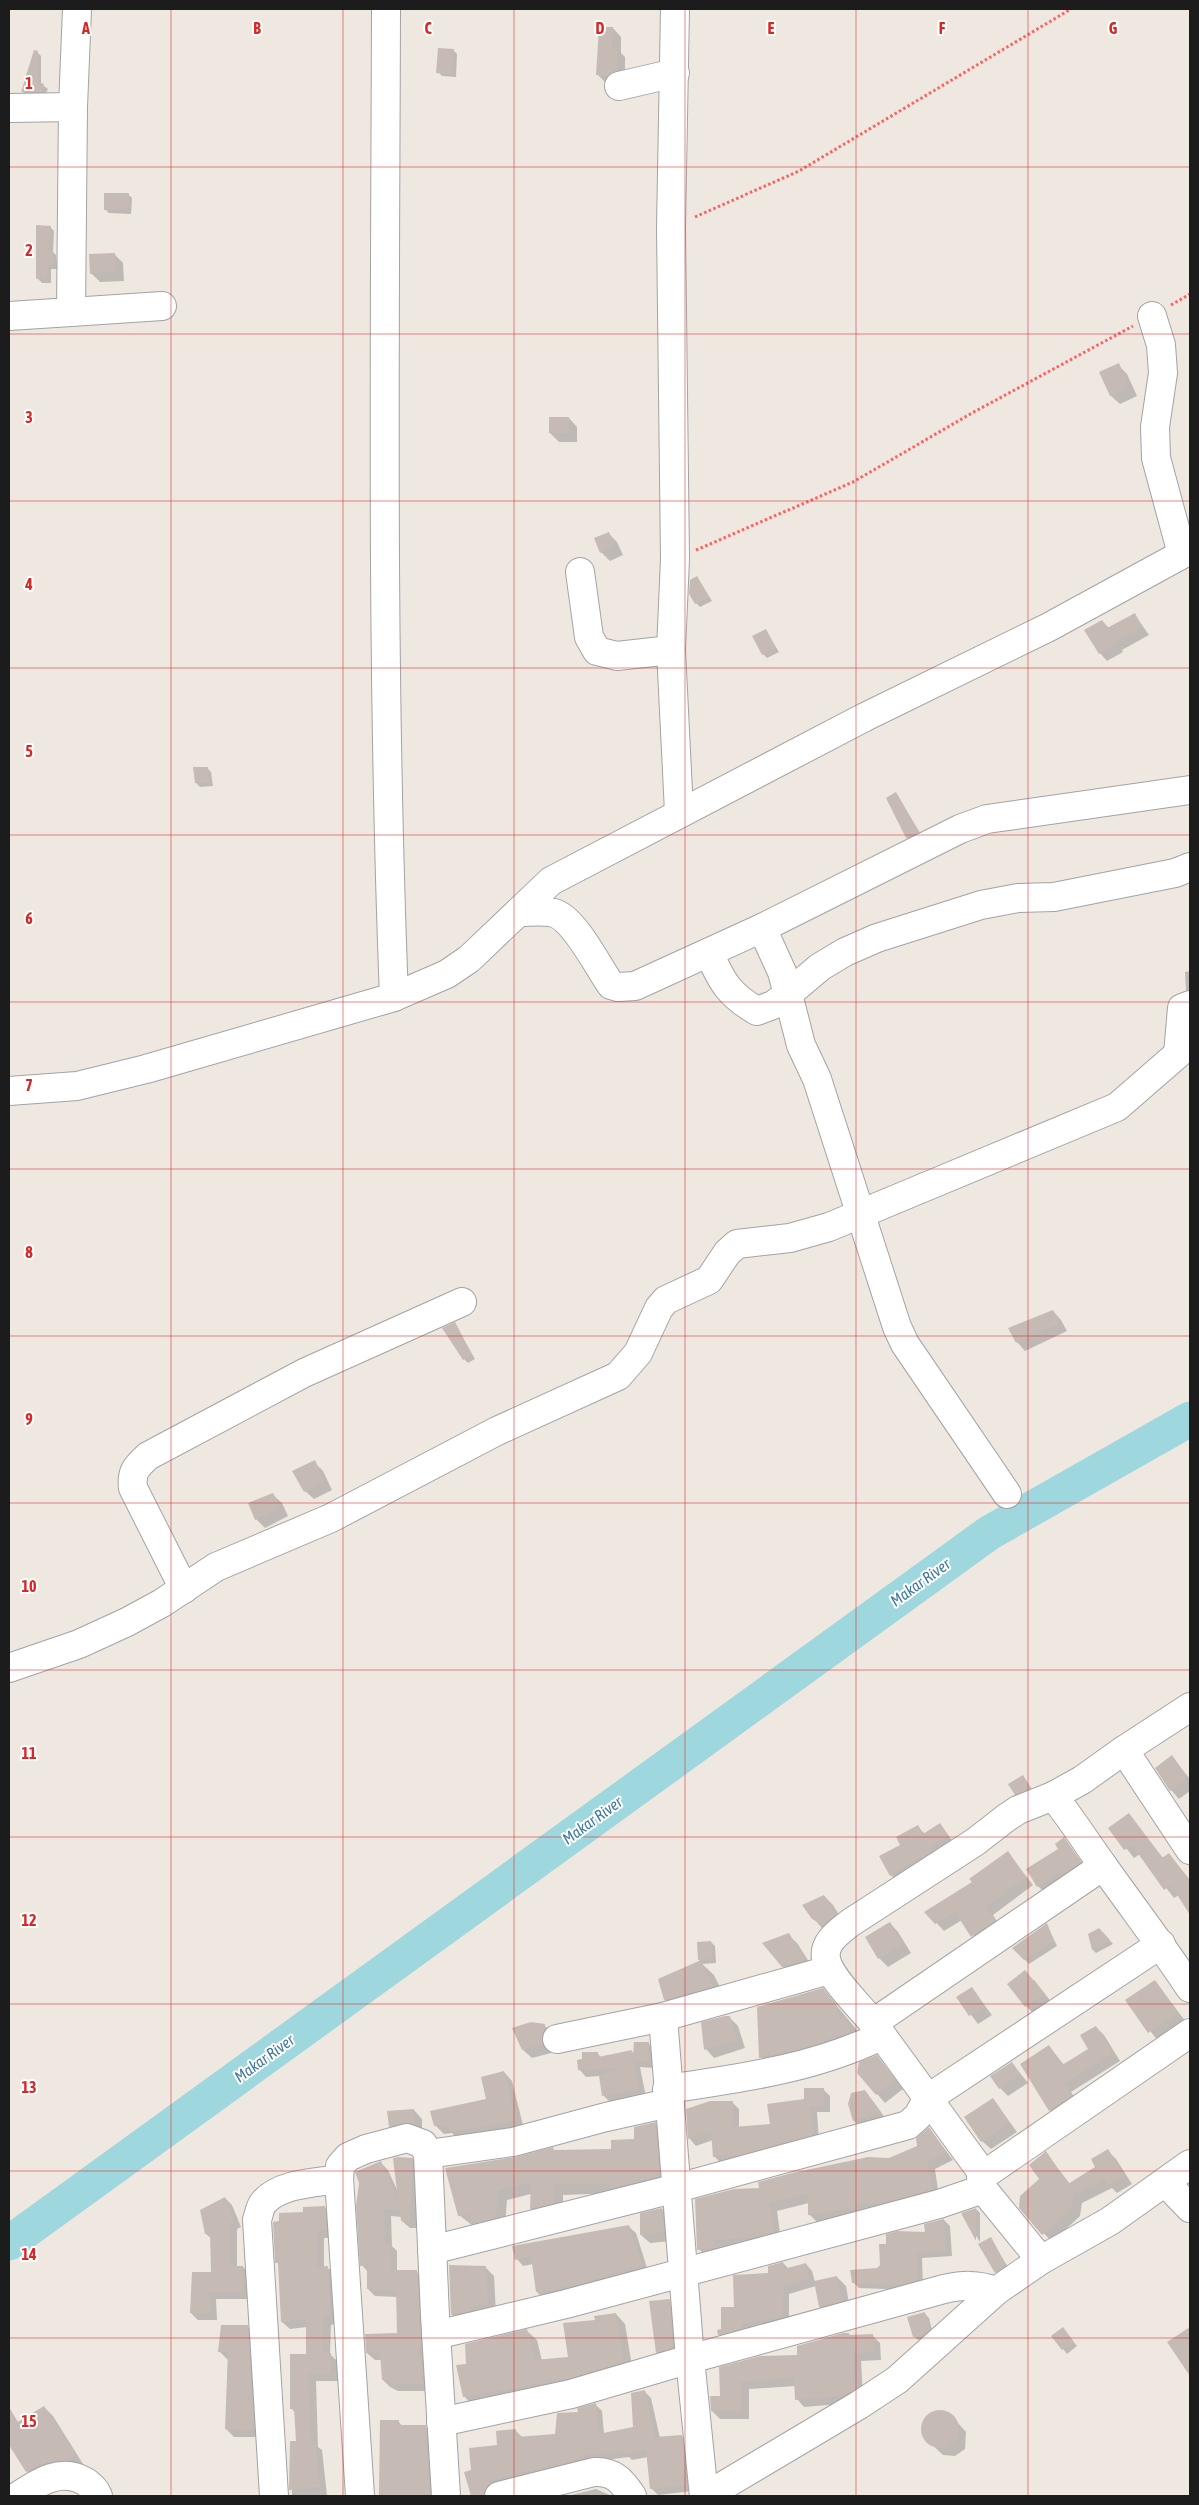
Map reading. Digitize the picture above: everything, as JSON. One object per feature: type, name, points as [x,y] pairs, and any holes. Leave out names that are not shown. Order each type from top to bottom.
[{"type":"street","points":[[70,312],[73,107],[77,9]]},
{"type":"street","points":[[386,9],[386,662],[388,857],[394,997]]},
{"type":"street","points":[[675,9],[671,228],[675,559],[672,650],[679,812]]},
{"type":"street","points":[[619,86],[675,72]]},
{"type":"street","points":[[9,108],[73,107]]},
{"type":"street","points":[[9,316],[162,306]]},
{"type":"street","points":[[9,1091],[76,1086],[146,1069],[394,997],[447,974],[462,964],[551,881],[679,812],[865,717],[1049,627],[1186,552],[1156,458],[1155,427],[1163,373],[1161,345],[1152,316]]},
{"type":"street","points":[[580,572],[589,637],[597,651],[617,656],[672,650]]},
{"type":"street","points":[[519,912],[554,913],[572,926],[597,961],[611,985],[618,988],[635,986],[762,928],[960,829],[987,819],[1190,790]]},
{"type":"street","points":[[757,1011],[773,1005],[820,967],[845,952],[877,938],[981,905],[1018,898],[1054,897],[1175,873],[1190,867]]},
{"type":"street","points":[[551,881],[554,913]]},
{"type":"street","points":[[762,928],[782,972],[802,1045],[817,1079],[890,1309],[905,1344],[1007,1494]]},
{"type":"street","points":[[709,953],[729,991],[802,1045]]},
{"type":"street","points":[[9,1668],[79,1644],[127,1622],[184,1589],[216,1567],[331,1518],[497,1431],[618,1376],[638,1353],[659,1308],[666,1300],[709,1280],[727,1253],[737,1244],[790,1238],[829,1227],[1117,1107],[1178,1054],[1182,1008],[1190,1005]]},
{"type":"street","points":[[184,1589],[133,1488],[132,1477],[135,1468],[148,1456],[304,1373],[462,1302]]},
{"type":"street","points":[[1041,2260],[983,2182],[927,2099],[877,2030],[829,1970],[826,1957],[828,1946],[850,1923],[975,1842],[1018,1810],[1053,1796],[1082,1780],[1190,1707]]},
{"type":"street","points":[[1124,1750],[1190,1850]]},
{"type":"street","points":[[1053,1796],[1074,1822],[1190,1988]]},
{"type":"street","points":[[428,2154],[513,2142],[606,2117],[668,2096],[810,2064],[846,2052],[1103,1866]]},
{"type":"street","points":[[432,2250],[676,2188],[908,2125],[918,2116],[927,2099],[1161,1944]]},
{"type":"street","points":[[557,2039],[663,2017],[829,1970]]},
{"type":"street","points":[[663,2017],[690,2359],[705,2496],[859,2405],[897,2380],[996,2291],[1041,2260],[1110,2221],[1190,2164]]},
{"type":"street","points":[[436,2335],[684,2272],[939,2204],[983,2182],[1190,2033]]},
{"type":"street","points":[[360,2496],[339,2179],[340,2166],[348,2157],[366,2149],[407,2138],[423,2144],[428,2154],[436,2335],[446,2496]]},
{"type":"street","points":[[274,2496],[257,2220],[262,2203],[271,2196],[291,2187],[339,2179]]},
{"type":"street","points":[[1165,2182],[1190,2208]]},
{"type":"street","points":[[441,2422],[571,2394],[944,2289],[966,2285],[980,2285],[996,2291]]},
{"type":"street","points":[[499,2496],[594,2472],[606,2472],[616,2476],[632,2496]]},
{"type":"street","points":[[18,2496],[48,2478],[66,2476],[79,2478],[95,2488],[98,2496]]},
{"type":"path","points":[[671,228],[799,171],[1072,9]]},
{"type":"path","points":[[675,559],[853,482],[972,413],[1190,294]]},
{"type":"building","points":[[599,27],[613,27],[612,48],[617,48],[617,71],[608,75],[596,75]]},
{"type":"building","points":[[438,48],[454,49],[452,74],[436,73]]},
{"type":"building","points":[[34,50],[38,51],[38,82],[44,84],[42,92],[21,92]]},
{"type":"building","points":[[104,193],[129,193],[128,210],[104,210]]},
{"type":"building","points":[[36,225],[51,226],[49,250],[53,250],[54,265],[48,266],[47,279],[36,279]]},
{"type":"building","points":[[115,253],[116,272],[90,274],[89,254]]},
{"type":"building","points":[[1119,363],[1129,387],[1110,396],[1099,372]]},
{"type":"building","points":[[549,417],[569,417],[569,433],[549,433]]},
{"type":"building","points":[[609,532],[615,546],[600,553],[594,538]]},
{"type":"building","points":[[697,576],[709,597],[695,604],[689,594],[690,580]]},
{"type":"building","points":[[1135,613],[1142,627],[1115,642],[1116,644],[1099,654],[1084,630],[1102,620],[1107,628]]},
{"type":"building","points":[[766,629],[776,648],[762,655],[752,636]]},
{"type":"building","points":[[193,767],[208,767],[209,783],[195,783]]},
{"type":"building","points":[[896,792],[919,832],[906,838],[886,798]]},
{"type":"building","points":[[1053,1310],[1060,1323],[1016,1343],[1008,1328]]},
{"type":"building","points":[[455,1322],[472,1355],[463,1360],[442,1328]]},
{"type":"building","points":[[315,1460],[324,1481],[304,1492],[292,1471]]},
{"type":"building","points":[[273,1493],[280,1507],[255,1520],[248,1503]]},
{"type":"building","points":[[1172,1755],[1188,1778],[1170,1791],[1155,1768]]},
{"type":"building","points":[[1023,1775],[1031,1788],[1015,1795],[1008,1784]]},
{"type":"building","points":[[1129,1813],[1162,1858],[1169,1853],[1190,1882],[1190,1915],[1171,1885],[1164,1890],[1132,1845],[1124,1850],[1108,1828]]},
{"type":"building","points":[[940,1823],[949,1836],[930,1848],[932,1851],[890,1876],[879,1856],[900,1845],[896,1837],[918,1825],[923,1834]]},
{"type":"building","points":[[1064,1837],[1081,1862],[1064,1874],[1062,1871],[1037,1887],[1026,1869],[1058,1849],[1055,1844]]},
{"type":"building","points":[[1008,1851],[1026,1877],[986,1907],[995,1921],[971,1937],[955,1912],[935,1924],[924,1912],[972,1882],[969,1879]]},
{"type":"building","points":[[824,1895],[836,1914],[823,1925],[812,1919],[802,1905]]},
{"type":"building","points":[[890,1922],[903,1944],[878,1959],[865,1937]]},
{"type":"building","points":[[1047,1923],[1054,1941],[1024,1960],[1012,1948]]},
{"type":"building","points":[[1099,1928],[1110,1940],[1092,1950],[1088,1934]]},
{"type":"building","points":[[789,1933],[805,1959],[782,1967],[762,1943]]},
{"type":"building","points":[[711,1941],[713,1959],[698,1960],[697,1942]]},
{"type":"building","points":[[701,1960],[713,1987],[664,2000],[658,1979]]},
{"type":"building","points":[[1025,1970],[1045,1994],[1025,2007],[1007,1984]]},
{"type":"building","points":[[1155,1980],[1178,2013],[1148,2033],[1125,2000]]},
{"type":"building","points":[[972,1987],[985,2006],[969,2016],[956,1997]]},
{"type":"building","points":[[823,1988],[836,2004],[840,2019],[845,2017],[851,2032],[799,2049],[759,2058],[757,2007]]},
{"type":"building","points":[[730,2016],[737,2040],[704,2050],[701,2022]]},
{"type":"building","points":[[531,2022],[545,2024],[543,2044],[522,2050],[512,2028]]},
{"type":"building","points":[[1096,2026],[1113,2053],[1064,2084],[1072,2096],[1049,2111],[1020,2064],[1049,2045],[1062,2065],[1088,2049],[1080,2035]]},
{"type":"building","points":[[634,2042],[649,2042],[649,2061],[634,2061],[639,2090],[602,2096],[599,2076],[619,2068],[578,2070],[577,2060],[582,2059],[582,2052],[598,2052],[598,2057],[632,2050],[633,2056]]},
{"type":"building","points":[[877,2055],[895,2079],[876,2095],[857,2073],[859,2062]]},
{"type":"building","points":[[1012,2062],[1020,2074],[999,2089],[990,2076]]},
{"type":"building","points":[[504,2071],[516,2121],[449,2132],[447,2125],[434,2126],[430,2111],[486,2099],[481,2077]]},
{"type":"building","points":[[804,2088],[824,2088],[824,2106],[811,2106],[813,2135],[740,2155],[713,2157],[711,2131],[688,2139],[686,2109],[710,2101],[733,2101],[733,2127],[770,2124],[767,2104],[804,2099]]},
{"type":"building","points":[[865,2090],[881,2113],[853,2121],[848,2104],[851,2093]]},
{"type":"building","points":[[993,2098],[1010,2123],[981,2142],[964,2117]]},
{"type":"building","points":[[414,2109],[414,2124],[404,2123],[389,2127],[387,2111]]},
{"type":"building","points":[[656,2122],[660,2176],[609,2189],[609,2184],[554,2185],[554,2203],[530,2209],[531,2183],[498,2190],[496,2218],[471,2224],[471,2215],[458,2216],[445,2168],[515,2157],[553,2147],[554,2150],[611,2149],[611,2140],[634,2139],[634,2127]]},
{"type":"building","points":[[929,2127],[946,2152],[928,2161],[932,2190],[878,2204],[855,2204],[855,2208],[808,2215],[808,2194],[770,2203],[774,2232],[751,2238],[714,2240],[715,2248],[697,2250],[695,2199],[734,2189],[759,2188],[758,2182],[792,2173],[868,2157],[889,2158],[917,2146],[916,2138]]},
{"type":"building","points":[[1108,2149],[1125,2176],[1108,2185],[1104,2180],[1074,2195],[1072,2208],[1042,2235],[1019,2208],[1020,2196],[1039,2179],[1029,2165],[1046,2151],[1068,2184],[1095,2167],[1091,2159]]},
{"type":"building","points":[[393,2158],[413,2158],[410,2221],[401,2221],[400,2210],[384,2209],[385,2243],[390,2243],[391,2270],[417,2270],[421,2338],[418,2357],[422,2357],[423,2384],[389,2384],[389,2380],[382,2380],[380,2353],[366,2353],[365,2334],[397,2333],[396,2290],[367,2289],[367,2266],[360,2266],[356,2206],[359,2183],[355,2172],[381,2161],[398,2200]]},
{"type":"building","points":[[225,2197],[234,2220],[230,2222],[230,2266],[243,2266],[243,2292],[209,2292],[211,2313],[190,2313],[192,2272],[211,2272],[210,2232],[205,2234],[200,2210]]},
{"type":"building","points":[[325,2206],[327,2230],[317,2230],[317,2267],[328,2266],[330,2316],[323,2317],[323,2353],[331,2353],[331,2374],[308,2374],[311,2441],[315,2441],[320,2487],[289,2490],[290,2441],[296,2441],[294,2409],[290,2409],[290,2354],[306,2354],[306,2319],[281,2322],[278,2263],[275,2263],[273,2222],[279,2221],[279,2213],[303,2212],[303,2207]]},
{"type":"building","points":[[662,2208],[664,2232],[640,2235],[640,2213]]},
{"type":"building","points":[[976,2208],[976,2241],[961,2213]]},
{"type":"building","points":[[944,2219],[946,2251],[917,2253],[917,2280],[901,2285],[852,2283],[850,2270],[877,2268],[880,2265],[879,2244],[886,2244],[886,2234],[897,2231],[925,2232],[924,2224]]},
{"type":"building","points":[[629,2225],[643,2265],[573,2286],[559,2286],[560,2289],[536,2292],[531,2256],[515,2260],[512,2246]]},
{"type":"building","points":[[991,2237],[1006,2265],[995,2273],[978,2244]]},
{"type":"building","points":[[783,2262],[784,2269],[806,2263],[810,2279],[784,2286],[783,2316],[741,2324],[742,2329],[718,2335],[717,2330],[721,2329],[721,2307],[734,2307],[733,2275],[768,2273],[768,2266]]},
{"type":"building","points":[[449,2265],[486,2266],[488,2305],[469,2307],[469,2311],[451,2315]]},
{"type":"building","points":[[837,2276],[842,2301],[819,2307],[814,2281]]},
{"type":"building","points":[[670,2299],[673,2348],[656,2353],[649,2301]]},
{"type":"building","points":[[925,2312],[930,2330],[925,2334],[913,2337],[907,2317]]},
{"type":"building","points":[[616,2313],[624,2362],[567,2379],[463,2397],[456,2365],[466,2364],[465,2344],[527,2329],[535,2360],[568,2357],[563,2323],[595,2320],[594,2316]]},
{"type":"building","points":[[221,2325],[248,2325],[254,2430],[225,2429],[228,2352],[218,2352]]},
{"type":"building","points":[[1063,2327],[1074,2342],[1062,2350],[1051,2336]]},
{"type":"building","points":[[1190,2327],[1190,2376],[1167,2342]]},
{"type":"building","points":[[849,2333],[849,2335],[873,2334],[874,2352],[854,2354],[855,2389],[843,2396],[795,2400],[794,2378],[741,2382],[741,2411],[711,2411],[710,2396],[720,2396],[719,2367],[760,2356],[797,2355],[797,2346]]},
{"type":"building","points":[[645,2390],[655,2437],[682,2435],[687,2485],[650,2489],[646,2450],[624,2454],[623,2451],[584,2455],[584,2458],[491,2480],[484,2495],[471,2496],[464,2472],[471,2470],[469,2448],[497,2445],[496,2431],[516,2429],[517,2437],[555,2434],[557,2413],[578,2412],[577,2408],[596,2403],[598,2432],[603,2433],[633,2427],[631,2393]]},
{"type":"building","points":[[44,2406],[76,2455],[67,2460],[47,2463],[26,2472],[9,2445],[9,2407],[18,2422]]},
{"type":"building","points":[[940,2410],[954,2415],[959,2429],[954,2443],[940,2448],[926,2443],[921,2429],[926,2415]]},
{"type":"building","points":[[380,2420],[399,2420],[399,2425],[426,2425],[430,2496],[379,2496]]},
{"type":"waterway","name":"Makar River","points":[[9,2243],[989,1533],[1190,1419]]}]
